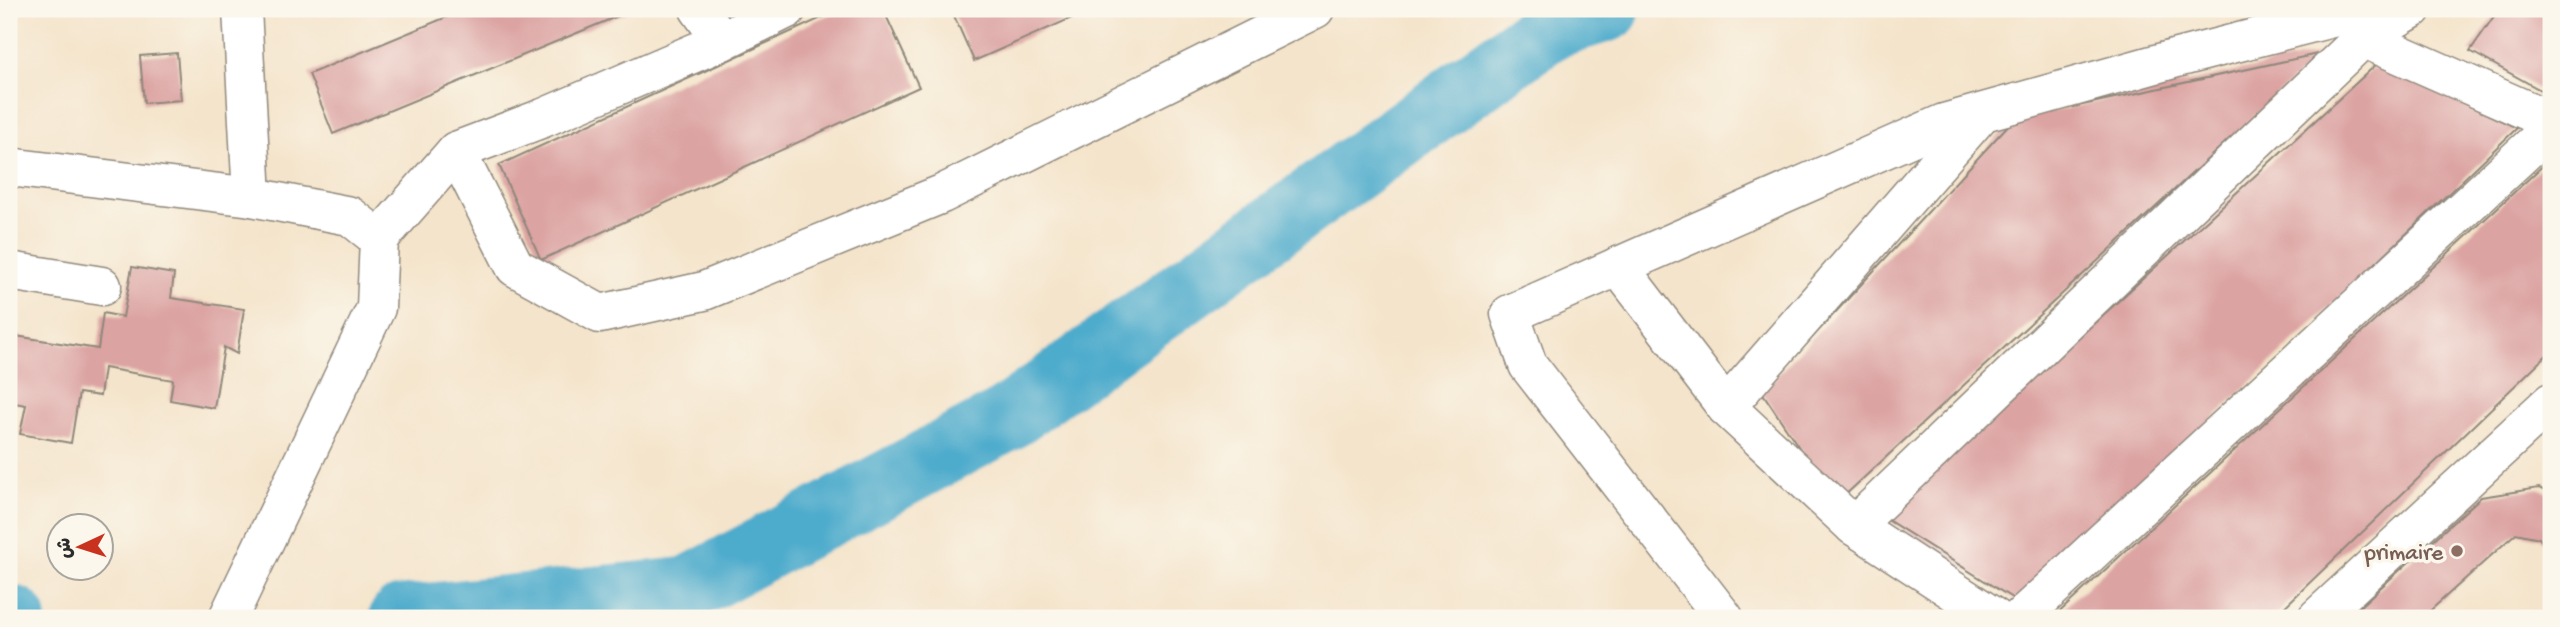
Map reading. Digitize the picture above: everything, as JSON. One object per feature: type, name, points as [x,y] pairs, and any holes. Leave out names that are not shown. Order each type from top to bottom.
[{"type":"street","points":[[242,9],[252,197]]},
{"type":"street","points":[[699,9],[722,41]]},
{"type":"street","points":[[228,618],[376,308],[379,239],[456,151],[543,118],[722,41],[787,9]]},
{"type":"street","points":[[456,151],[515,267],[600,314],[704,291],[942,194],[1315,9]]},
{"type":"street","points":[[1724,618],[1528,365],[1510,314],[1944,123],[2177,58],[2365,23],[2412,9]]},
{"type":"street","points":[[2365,23],[2551,121]]},
{"type":"street","points":[[1854,526],[2365,23]]},
{"type":"street","points":[[1726,407],[1982,113]]},
{"type":"street","points":[[2020,618],[2551,128]]},
{"type":"street","points":[[9,167],[252,197],[350,216],[379,239]]},
{"type":"street","points":[[1618,266],[1726,407],[1854,526],[1995,618]]},
{"type":"street","points":[[9,271],[102,286]]},
{"type":"street","points":[[2317,618],[2551,402]]},
{"type":"building","points":[[466,9],[635,9],[333,134],[309,74]]},
{"type":"building","points":[[841,9],[883,9],[919,87],[541,260],[499,165]]},
{"type":"building","points":[[951,9],[1092,9],[974,61]]},
{"type":"building","points":[[2499,9],[2551,9],[2551,96],[2470,51]]},
{"type":"building","points":[[177,53],[181,100],[144,103],[140,56]]},
{"type":"building","points":[[2322,53],[1843,497],[1804,455],[1762,392],[2013,120]]},
{"type":"building","points":[[2378,63],[2517,128],[2020,603],[1883,517]]},
{"type":"building","points":[[2548,161],[2551,164],[2551,351],[2273,618],[2053,618]]},
{"type":"building","points":[[132,267],[174,274],[171,298],[244,309],[237,354],[224,347],[214,408],[170,400],[173,380],[104,368],[100,396],[79,393],[71,443],[20,434],[26,405],[9,402],[9,335],[98,349],[103,313],[123,317]]},
{"type":"building","points":[[2539,488],[2551,494],[2551,552],[2539,538],[2516,533],[2422,618],[2368,618],[2358,608],[2481,497]]},
{"type":"waterway","points":[[401,618],[688,589],[1005,420],[1551,27],[1608,9]]},
{"type":"waterway","points":[[9,617],[14,618]]},
{"type":"place","name":"primaire","points":[[2457,551]]}]
